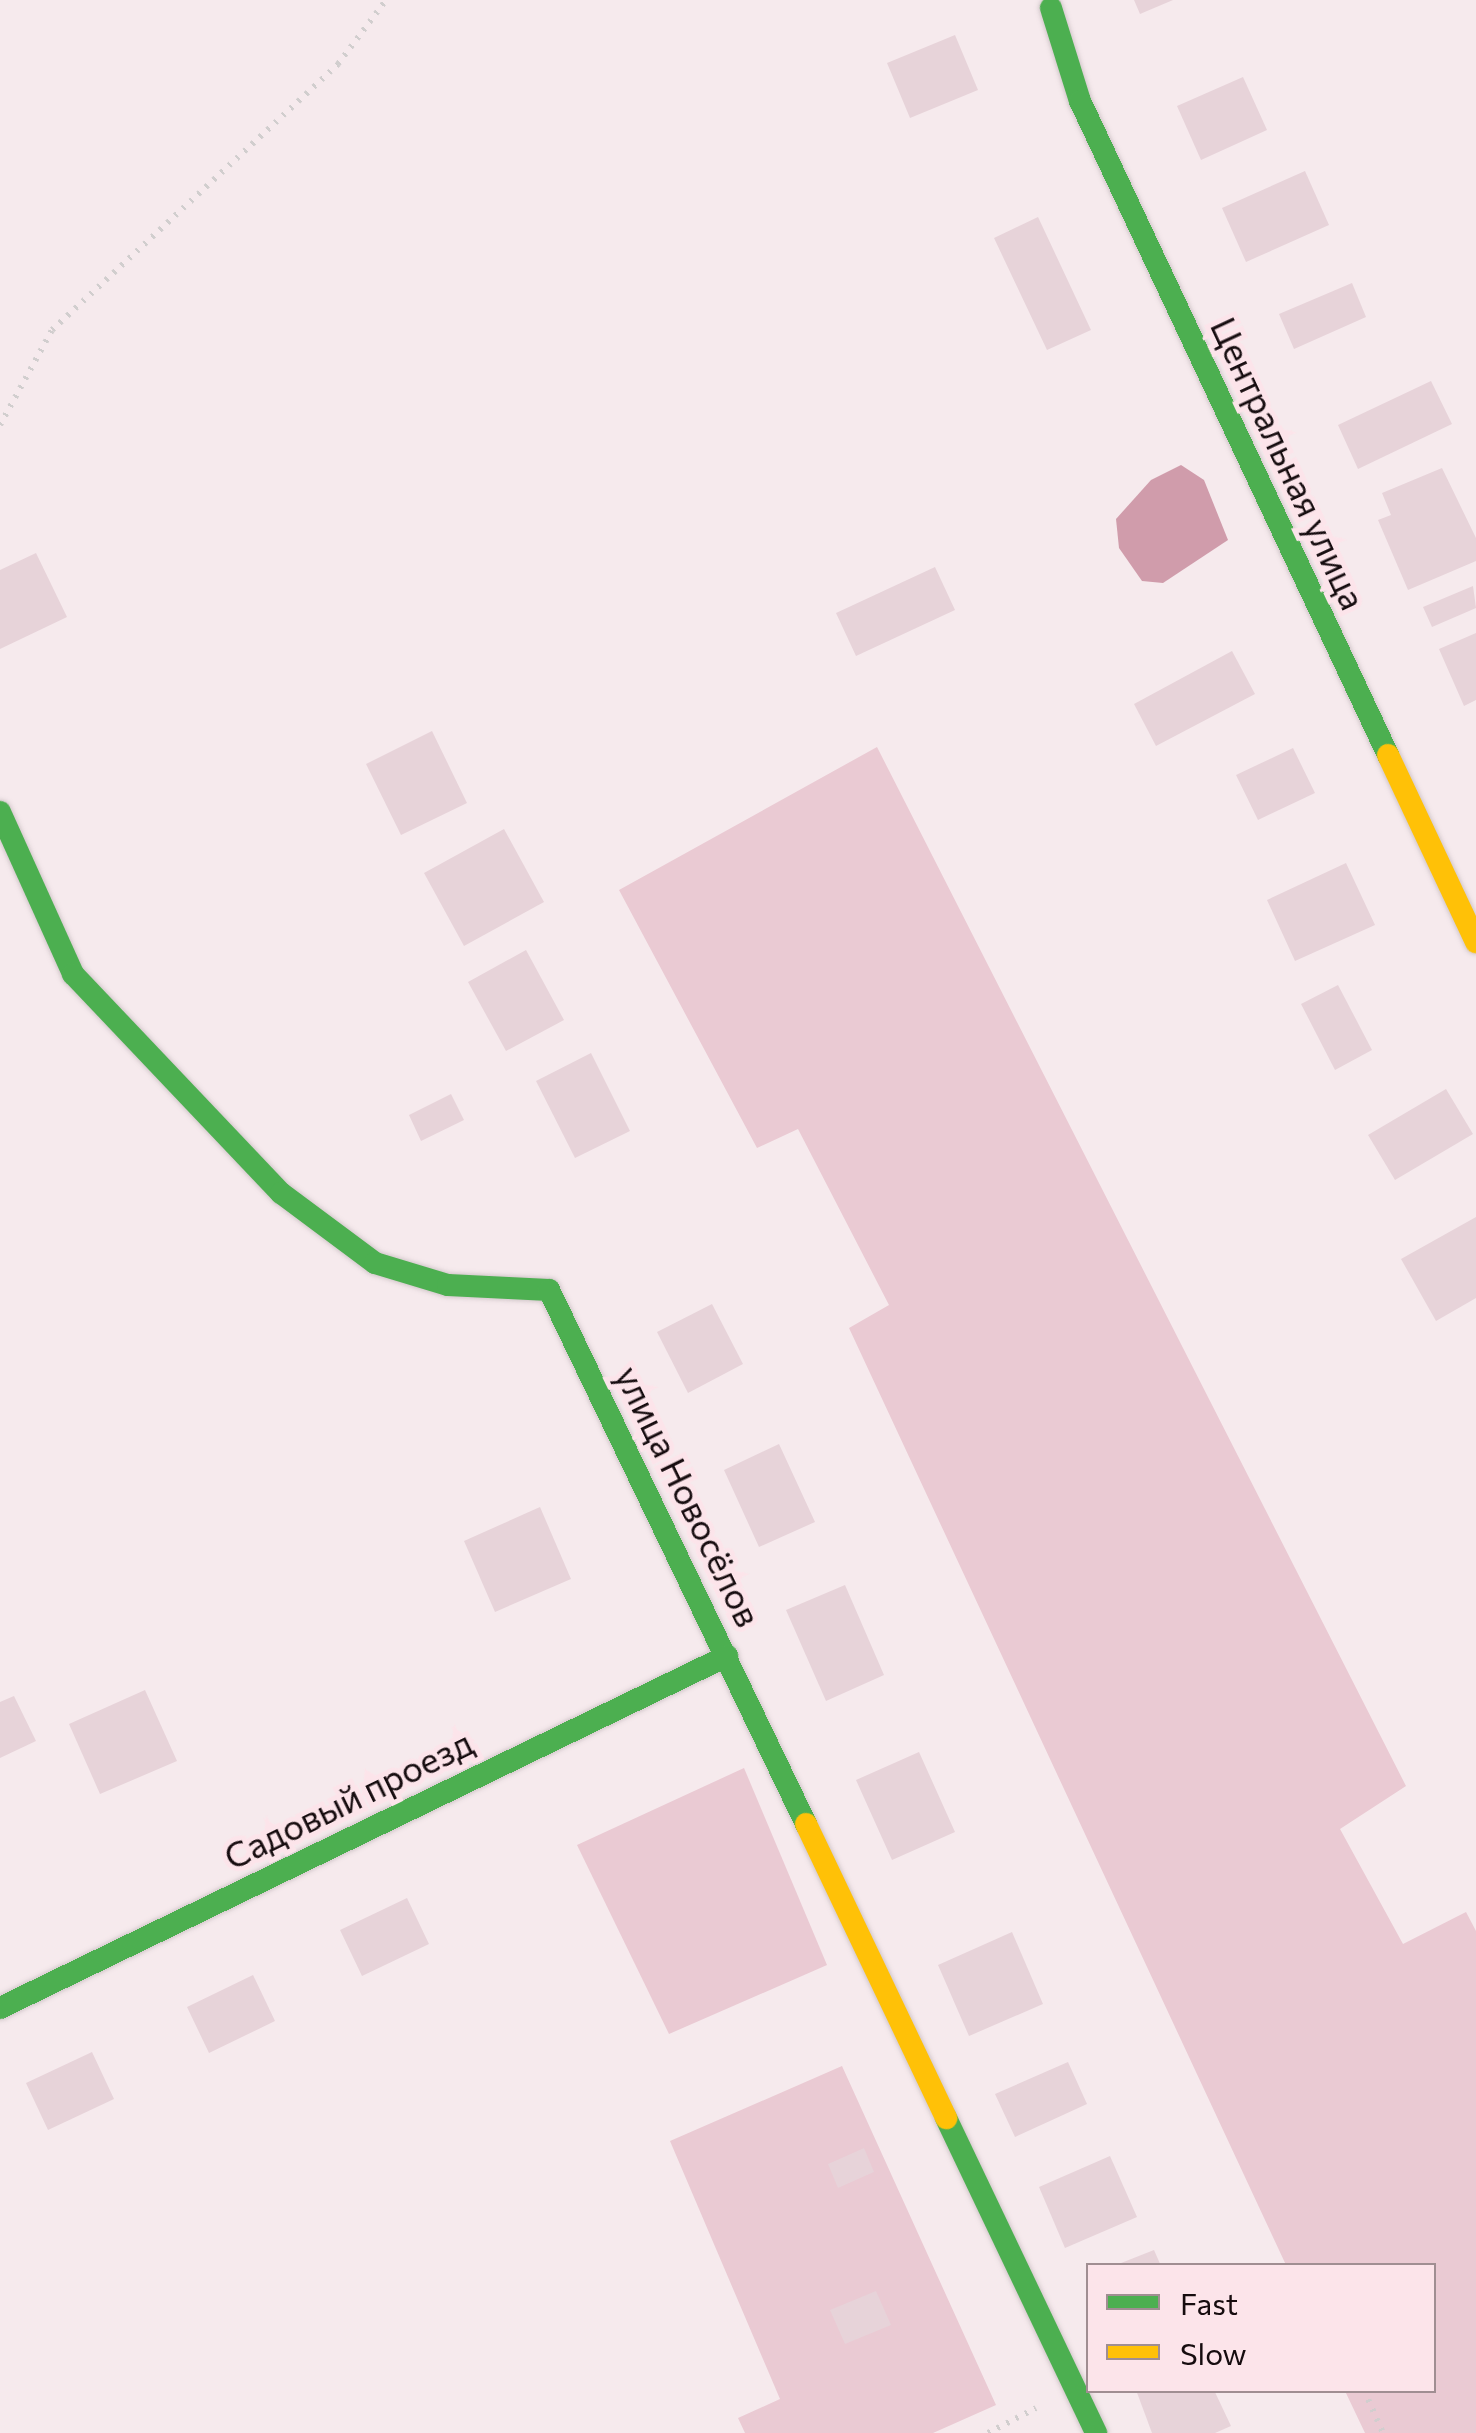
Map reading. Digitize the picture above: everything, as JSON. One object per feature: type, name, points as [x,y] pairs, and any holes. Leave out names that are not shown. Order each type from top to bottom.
[{"type":"street","name":"Центральная улица","points":[[1051,8],[1080,101],[1476,942]]},
{"type":"street","name":"улица Новосёлов","points":[[0,812],[73,974],[281,1193],[375,1263],[448,1285],[548,1290],[727,1656],[1096,2433]]},
{"type":"street","name":"Садовый проезд","points":[[0,2008],[727,1656]]},
{"type":"path","points":[[0,426],[52,330],[338,64],[386,0]]},
{"type":"path","points":[[1365,2393],[1383,2433]]},
{"type":"shaded area","points":[[1181,465],[1204,480],[1228,540],[1163,583],[1142,581],[1119,548],[1116,519],[1151,480]]},
{"type":"shaded area","points":[[877,747],[1406,1786],[1340,1829],[1403,1944],[1466,1912],[1476,1931],[1476,2433],[1365,2433],[1346,2393],[1436,2393],[1436,2263],[1285,2263],[849,1328],[889,1305],[798,1129],[757,1148],[619,890]]},
{"type":"shaded area","points":[[744,1768],[827,1965],[669,2034],[577,1845]]},
{"type":"shaded area","points":[[842,2066],[996,2405],[933,2433],[745,2433],[738,2418],[780,2399],[670,2141]]},
{"type":"building","points":[[1134,0],[1173,0],[1140,14]]},
{"type":"building","points":[[955,35],[978,90],[910,118],[887,63]]},
{"type":"building","points":[[1243,77],[1267,130],[1201,160],[1177,106]]},
{"type":"building","points":[[1305,171],[1329,225],[1246,262],[1222,208]]},
{"type":"building","points":[[1038,217],[1091,330],[1047,350],[994,238]]},
{"type":"building","points":[[1352,283],[1366,317],[1294,349],[1279,314]]},
{"type":"building","points":[[1431,381],[1452,424],[1358,469],[1338,425]]},
{"type":"building","points":[[1442,468],[1476,538],[1476,561],[1408,590],[1378,520],[1391,515],[1382,493]]},
{"type":"building","points":[[36,553],[67,617],[0,649],[0,570]]},
{"type":"building","points":[[935,567],[955,610],[856,656],[836,613]]},
{"type":"building","points":[[1473,586],[1476,608],[1432,627],[1423,607]]},
{"type":"building","points":[[1476,633],[1476,700],[1464,706],[1439,649]]},
{"type":"building","points":[[1232,651],[1255,694],[1156,746],[1134,704]]},
{"type":"building","points":[[432,731],[467,803],[401,835],[366,764]]},
{"type":"building","points":[[1293,748],[1315,793],[1258,820],[1236,775]]},
{"type":"building","points":[[504,829],[544,902],[464,946],[424,873]]},
{"type":"building","points":[[1346,863],[1375,925],[1295,961],[1267,900]]},
{"type":"building","points":[[526,950],[564,1020],[506,1051],[468,982]]},
{"type":"building","points":[[1338,985],[1372,1050],[1335,1070],[1301,1004]]},
{"type":"building","points":[[591,1053],[630,1131],[575,1158],[536,1081]]},
{"type":"building","points":[[1446,1089],[1473,1134],[1395,1180],[1368,1135]]},
{"type":"building","points":[[451,1094],[464,1120],[421,1141],[409,1115]]},
{"type":"building","points":[[1476,1217],[1476,1298],[1436,1321],[1401,1259]]},
{"type":"building","points":[[712,1304],[743,1364],[688,1393],[657,1332]]},
{"type":"building","points":[[779,1444],[815,1522],[759,1547],[724,1470]]},
{"type":"building","points":[[540,1507],[571,1579],[495,1612],[464,1541]]},
{"type":"building","points":[[845,1585],[884,1675],[826,1701],[786,1610]]},
{"type":"building","points":[[145,1690],[177,1761],[100,1794],[69,1724]]},
{"type":"building","points":[[14,1696],[36,1741],[0,1758],[0,1702]]},
{"type":"building","points":[[919,1752],[955,1832],[892,1860],[856,1780]]},
{"type":"building","points":[[407,1898],[429,1944],[362,1976],[340,1930]]},
{"type":"building","points":[[1012,1932],[1043,2004],[969,2036],[938,1965]]},
{"type":"building","points":[[253,1975],[275,2021],[209,2053],[187,2007]]},
{"type":"building","points":[[92,2052],[114,2099],[48,2130],[26,2083]]},
{"type":"building","points":[[1068,2062],[1087,2104],[1015,2137],[995,2094]]},
{"type":"building","points":[[864,2148],[874,2172],[838,2188],[828,2164]]},
{"type":"building","points":[[1110,2156],[1137,2217],[1065,2248],[1039,2187]]},
{"type":"building","points":[[1154,2250],[1160,2263],[1121,2263]]},
{"type":"building","points":[[876,2291],[891,2325],[845,2344],[830,2310]]},
{"type":"building","points":[[1137,2393],[1215,2393],[1231,2426],[1215,2433],[1152,2433]]},
{"type":"traffic: fast","points":[[1051,8],[1080,101],[1388,755]]},
{"type":"traffic: fast","points":[[0,812],[73,974],[281,1193],[375,1263],[448,1285],[549,1290],[806,1824]]},
{"type":"traffic: fast","points":[[0,2008],[727,1656]]},
{"type":"traffic: fast","points":[[946,2118],[1096,2433]]},
{"type":"traffic: slow","points":[[1388,755],[1476,942]]},
{"type":"traffic: slow","points":[[806,1824],[946,2118]]}]
